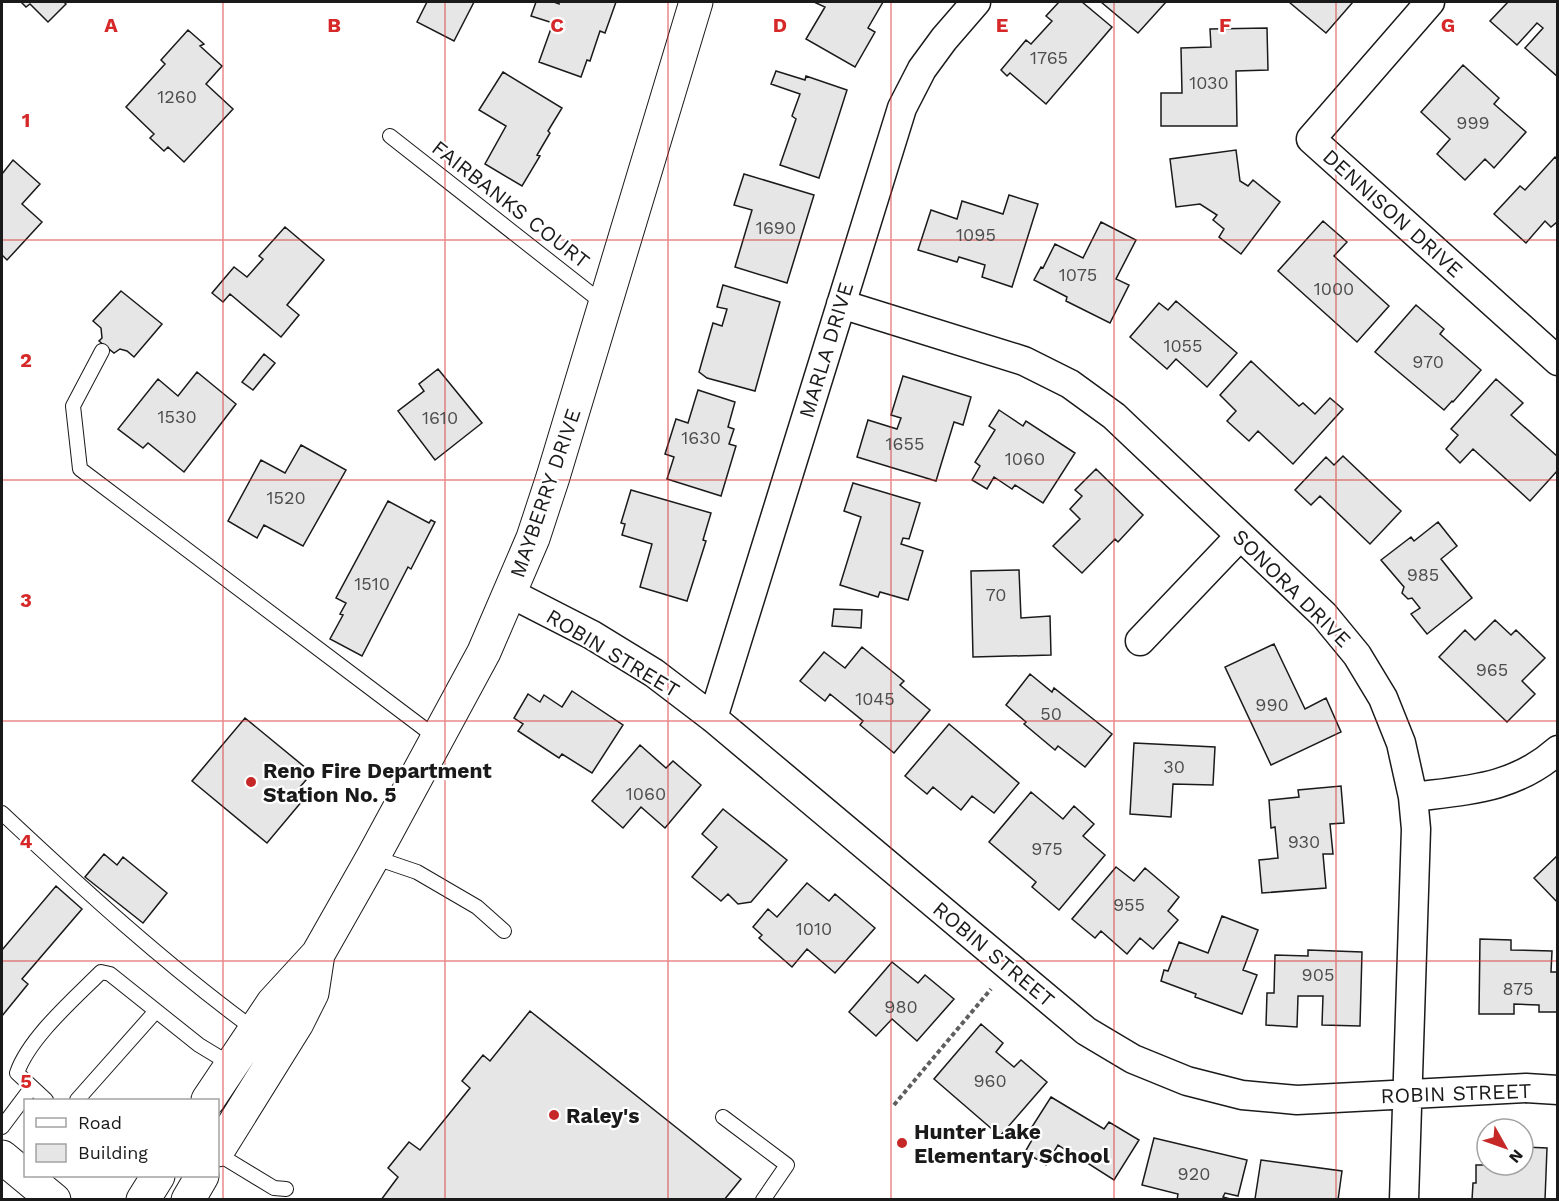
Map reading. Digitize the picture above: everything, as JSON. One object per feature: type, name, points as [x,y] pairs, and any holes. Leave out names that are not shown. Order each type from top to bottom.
[{"type":"main road","name":"MAYBERRY DRIVE","points":[[209,1099],[273,1003],[318,954],[438,739],[484,651],[510,593],[547,497],[696,2]]},
{"type":"main road","name":"MAYBERRY DRIVE","points":[[219,1150],[297,1023],[312,993],[318,954]]},
{"type":"main road","points":[[2,1157],[24,1175]]},
{"type":"main road","points":[[26,1177],[54,1200]]},
{"type":"main road","points":[[143,1200],[157,1177]]},
{"type":"main road","points":[[188,1200],[201,1177]]},
{"type":"street","name":"MARLA DRIVE","points":[[713,718],[902,108],[922,69],[976,2]]},
{"type":"street","name":"DENNISON DRIVE","points":[[1430,2],[1311,139],[1557,361]]},
{"type":"street","name":"SONORA DRIVE","points":[[841,304],[1024,361],[1070,384],[1114,416],[1323,615],[1357,655],[1383,698],[1401,743],[1413,797],[1416,829],[1404,1200]]},
{"type":"street","points":[[1140,641],[1240,536]]},
{"type":"street","name":"ROBIN STREET","points":[[510,593],[592,635],[654,673],[713,718],[1010,969],[1086,1030],[1133,1059],[1187,1081],[1242,1095],[1297,1100],[1526,1088],[1557,1090]]},
{"type":"street","points":[[1413,797],[1487,787],[1519,777],[1544,763],[1557,750]]},
{"type":"lane","name":"FAIRBANKS COURT","points":[[390,136],[606,305]]},
{"type":"lane","points":[[102,351],[73,406],[80,469],[438,739]]},
{"type":"lane","points":[[2,813],[79,885],[176,970],[255,1031]]},
{"type":"lane","points":[[373,857],[417,872],[477,907],[504,931]]},
{"type":"lane","points":[[44,1099],[17,1073],[22,1058],[61,1012],[100,972],[110,974],[199,1045],[232,1065]]},
{"type":"lane","points":[[79,1099],[156,1011]]},
{"type":"lane","points":[[2,1127],[32,1088]]},
{"type":"lane","points":[[723,1117],[788,1166],[763,1200]]},
{"type":"lane","points":[[219,1153],[274,1188],[286,1189]]},
{"type":"path","points":[[894,1104],[1010,969]]},
{"type":"building","points":[[21,2],[64,2],[66,4],[48,22],[30,4],[26,7]]},
{"type":"building","points":[[427,2],[474,2],[454,41],[417,22]]},
{"type":"building","points":[[536,2],[559,4],[559,2],[616,2],[605,33],[600,31],[590,61],[587,60],[581,77],[539,62],[553,23],[531,16]]},
{"type":"building","points":[[814,2],[883,2],[868,28],[875,32],[855,67],[806,39],[825,7]]},
{"type":"building","points":[[1059,2],[1082,2],[1112,27],[1046,104],[1010,73],[1007,76],[1001,70],[1026,40],[1031,44],[1052,21],[1046,16]]},
{"type":"building","points":[[1101,2],[1166,2],[1138,33]]},
{"type":"building","points":[[1289,2],[1353,2],[1326,33]]},
{"type":"building","points":[[1508,2],[1558,2],[1558,77],[1525,48],[1543,28],[1537,23],[1517,45],[1490,21]]},
{"type":"building","points":[[1267,28],[1268,70],[1236,71],[1237,126],[1161,126],[1161,93],[1182,93],[1181,48],[1211,47],[1210,29]]},
{"type":"building","points":[[188,30],[204,44],[200,46],[222,66],[206,84],[233,109],[184,162],[168,147],[164,151],[150,138],[154,134],[126,107],[165,64],[161,60]]},
{"type":"building","points":[[1463,65],[1499,98],[1494,104],[1526,132],[1494,168],[1485,159],[1465,180],[1437,154],[1450,139],[1421,112]]},
{"type":"building","points":[[776,71],[805,80],[806,76],[847,90],[819,178],[780,165],[796,119],[792,116],[800,94],[771,84]]},
{"type":"building","points":[[503,72],[562,108],[537,155],[540,156],[522,186],[485,164],[506,126],[479,110]]},
{"type":"building","points":[[1236,150],[1240,181],[1248,186],[1253,180],[1280,202],[1241,254],[1219,237],[1224,229],[1213,220],[1217,215],[1200,204],[1176,207],[1170,159]]},
{"type":"building","points":[[1555,157],[1558,160],[1558,224],[1551,227],[1545,221],[1526,243],[1494,214],[1520,186],[1525,190]]},
{"type":"building","points":[[13,160],[40,184],[22,204],[42,222],[7,260],[2,255],[2,174]]},
{"type":"building","points":[[744,174],[814,195],[787,283],[735,267],[752,210],[734,205]]},
{"type":"building","points":[[1009,195],[1038,204],[1012,287],[982,277],[985,265],[959,257],[957,262],[918,250],[931,210],[957,219],[962,201],[1003,214]]},
{"type":"building","points":[[1323,221],[1347,242],[1334,256],[1389,306],[1357,342],[1278,271]]},
{"type":"building","points":[[1101,222],[1136,240],[1116,279],[1129,285],[1110,323],[1066,301],[1067,297],[1034,280],[1055,244],[1083,258]]},
{"type":"building","points":[[285,227],[324,260],[287,305],[299,315],[281,337],[230,294],[223,302],[212,293],[234,267],[247,277],[263,259],[259,256]]},
{"type":"building","points":[[723,285],[780,302],[755,391],[707,378],[699,372],[713,323],[722,326],[727,309],[717,307]]},
{"type":"building","points":[[121,291],[162,324],[134,357],[120,349],[114,353],[99,341],[102,338],[101,328],[93,321]]},
{"type":"building","points":[[1176,301],[1237,353],[1207,387],[1176,359],[1167,369],[1130,337],[1159,303],[1168,310]]},
{"type":"building","points":[[1416,305],[1444,329],[1440,334],[1481,370],[1444,410],[1375,352]]},
{"type":"building","points":[[264,354],[275,363],[253,390],[242,382]]},
{"type":"building","points":[[1251,361],[1299,406],[1303,403],[1315,414],[1330,398],[1343,409],[1293,464],[1258,431],[1249,441],[1227,421],[1236,411],[1220,395]]},
{"type":"building","points":[[438,369],[482,423],[435,460],[398,411],[424,391],[419,384]]},
{"type":"building","points":[[197,372],[236,404],[184,472],[148,443],[143,448],[118,429],[158,379],[178,396]]},
{"type":"building","points":[[903,376],[971,397],[963,425],[954,422],[936,481],[857,457],[868,420],[897,429],[901,418],[891,415]]},
{"type":"building","points":[[1496,379],[1523,403],[1511,415],[1558,457],[1558,470],[1530,501],[1473,449],[1460,463],[1446,449],[1458,435],[1451,429]]},
{"type":"building","points":[[698,390],[735,402],[728,427],[734,429],[729,444],[736,446],[721,496],[667,479],[674,457],[665,454],[676,419],[688,423]]},
{"type":"building","points":[[999,410],[1023,426],[1026,421],[1075,453],[1043,503],[1015,485],[1012,489],[994,477],[987,489],[972,480],[980,466],[975,462],[995,430],[989,426]]},
{"type":"building","points":[[301,445],[346,470],[303,546],[264,525],[257,538],[228,521],[261,460],[285,473]]},
{"type":"building","points":[[1343,456],[1401,511],[1370,544],[1320,496],[1311,505],[1295,490],[1326,457],[1334,465]]},
{"type":"building","points":[[1096,469],[1143,515],[1118,542],[1115,539],[1082,573],[1053,546],[1080,519],[1070,509],[1082,496],[1075,490]]},
{"type":"building","points":[[853,483],[920,503],[909,539],[903,538],[901,544],[923,551],[908,600],[880,592],[878,597],[840,585],[861,517],[844,511]]},
{"type":"building","points":[[631,490],[711,513],[703,540],[706,541],[687,601],[640,587],[652,544],[622,535],[625,524],[621,523]]},
{"type":"building","points":[[388,501],[429,523],[431,520],[435,522],[411,569],[408,567],[362,656],[330,639],[343,615],[340,614],[346,603],[336,598]]},
{"type":"building","points":[[1438,522],[1457,546],[1441,559],[1472,598],[1427,634],[1411,614],[1420,608],[1412,598],[1408,599],[1402,593],[1404,587],[1381,560],[1411,537],[1414,541]]},
{"type":"building","points":[[1019,570],[1021,618],[1050,616],[1051,655],[973,657],[971,571]]},
{"type":"building","points":[[834,609],[862,610],[861,628],[832,626]]},
{"type":"building","points":[[1495,620],[1511,635],[1516,630],[1545,658],[1522,681],[1535,694],[1507,722],[1439,657],[1465,630],[1475,640]]},
{"type":"building","points":[[1274,644],[1305,709],[1326,698],[1341,732],[1271,765],[1225,667]]},
{"type":"building","points":[[862,647],[904,681],[900,685],[930,710],[894,753],[860,725],[863,721],[830,694],[825,701],[800,681],[824,652],[845,668]]},
{"type":"building","points":[[1030,674],[1052,692],[1054,688],[1112,734],[1085,767],[1058,746],[1055,750],[1024,724],[1026,722],[1006,705]]},
{"type":"building","points":[[572,691],[623,725],[592,773],[562,754],[559,758],[518,731],[523,724],[514,718],[528,694],[540,702],[544,695],[562,707]]},
{"type":"building","points":[[245,718],[312,773],[300,787],[308,794],[267,843],[192,781]]},
{"type":"building","points":[[949,724],[1019,783],[994,813],[972,796],[961,810],[933,787],[927,794],[905,776]]},
{"type":"building","points":[[1134,743],[1215,747],[1213,785],[1173,784],[1171,817],[1130,814]]},
{"type":"building","points":[[640,745],[666,768],[673,761],[701,785],[665,828],[641,807],[623,828],[592,801]]},
{"type":"building","points":[[1341,786],[1344,823],[1330,824],[1333,854],[1323,854],[1326,888],[1262,893],[1259,860],[1278,858],[1275,827],[1271,828],[1269,800],[1299,797],[1298,790]]},
{"type":"building","points":[[1031,792],[1063,819],[1074,806],[1094,824],[1083,836],[1105,855],[1059,910],[1032,887],[1036,882],[989,842]]},
{"type":"building","points":[[723,809],[787,860],[751,902],[738,904],[728,894],[721,901],[692,877],[717,847],[702,834]]},
{"type":"building","points":[[104,854],[117,865],[123,857],[167,893],[143,923],[85,877]]},
{"type":"building","points":[[1558,855],[1558,903],[1534,878]]},
{"type":"building","points":[[1116,867],[1134,881],[1145,868],[1179,897],[1168,911],[1178,920],[1153,949],[1140,938],[1127,954],[1101,931],[1095,938],[1072,919]]},
{"type":"building","points":[[807,883],[829,901],[835,894],[875,928],[835,973],[807,949],[792,967],[759,938],[762,935],[753,927],[768,909],[777,917]]},
{"type":"building","points":[[56,886],[82,909],[22,979],[28,984],[2,1016],[2,950]]},
{"type":"building","points":[[1222,916],[1258,930],[1243,970],[1257,975],[1242,1014],[1195,997],[1196,994],[1161,981],[1164,970],[1168,971],[1179,942],[1208,953]]},
{"type":"building","points":[[1480,939],[1511,940],[1511,950],[1552,951],[1551,972],[1558,972],[1558,1012],[1539,1012],[1539,1005],[1514,1004],[1514,1014],[1479,1014]]},
{"type":"building","points":[[1308,950],[1362,952],[1360,1026],[1322,1025],[1323,996],[1298,996],[1297,1027],[1266,1025],[1267,993],[1274,993],[1275,955],[1308,956]]},
{"type":"building","points":[[892,962],[918,983],[925,975],[954,999],[917,1041],[892,1019],[876,1036],[849,1012]]},
{"type":"building","name":"Raley's","points":[[530,1011],[741,1179],[724,1200],[381,1200],[398,1177],[388,1168],[409,1142],[420,1150],[470,1088],[462,1081],[483,1055],[490,1061]]},
{"type":"building","points":[[981,1024],[1003,1043],[996,1052],[1014,1067],[1021,1060],[1047,1082],[1000,1136],[934,1079]]},
{"type":"building","points":[[1051,1097],[1104,1129],[1109,1122],[1139,1140],[1114,1180],[1078,1157],[1075,1161],[1068,1156],[1070,1153],[1058,1145],[1046,1165],[1025,1152],[1036,1133],[1030,1130]]},
{"type":"building","points":[[1154,1138],[1247,1160],[1238,1196],[1225,1193],[1223,1197],[1234,1200],[1177,1200],[1178,1194],[1142,1185]]},
{"type":"building","points":[[1535,1148],[1547,1148],[1545,1200],[1472,1200],[1473,1183],[1476,1183],[1476,1177],[1535,1177]]},
{"type":"building","points":[[1261,1160],[1342,1171],[1338,1200],[1255,1199]]},
{"type":"place","name":"Reno Fire Department Station No. 5","points":[[251,782]]},
{"type":"place","name":"Raley's","points":[[554,1115]]},
{"type":"place","name":"Hunter Lake Elementary School","points":[[902,1143]]}]
